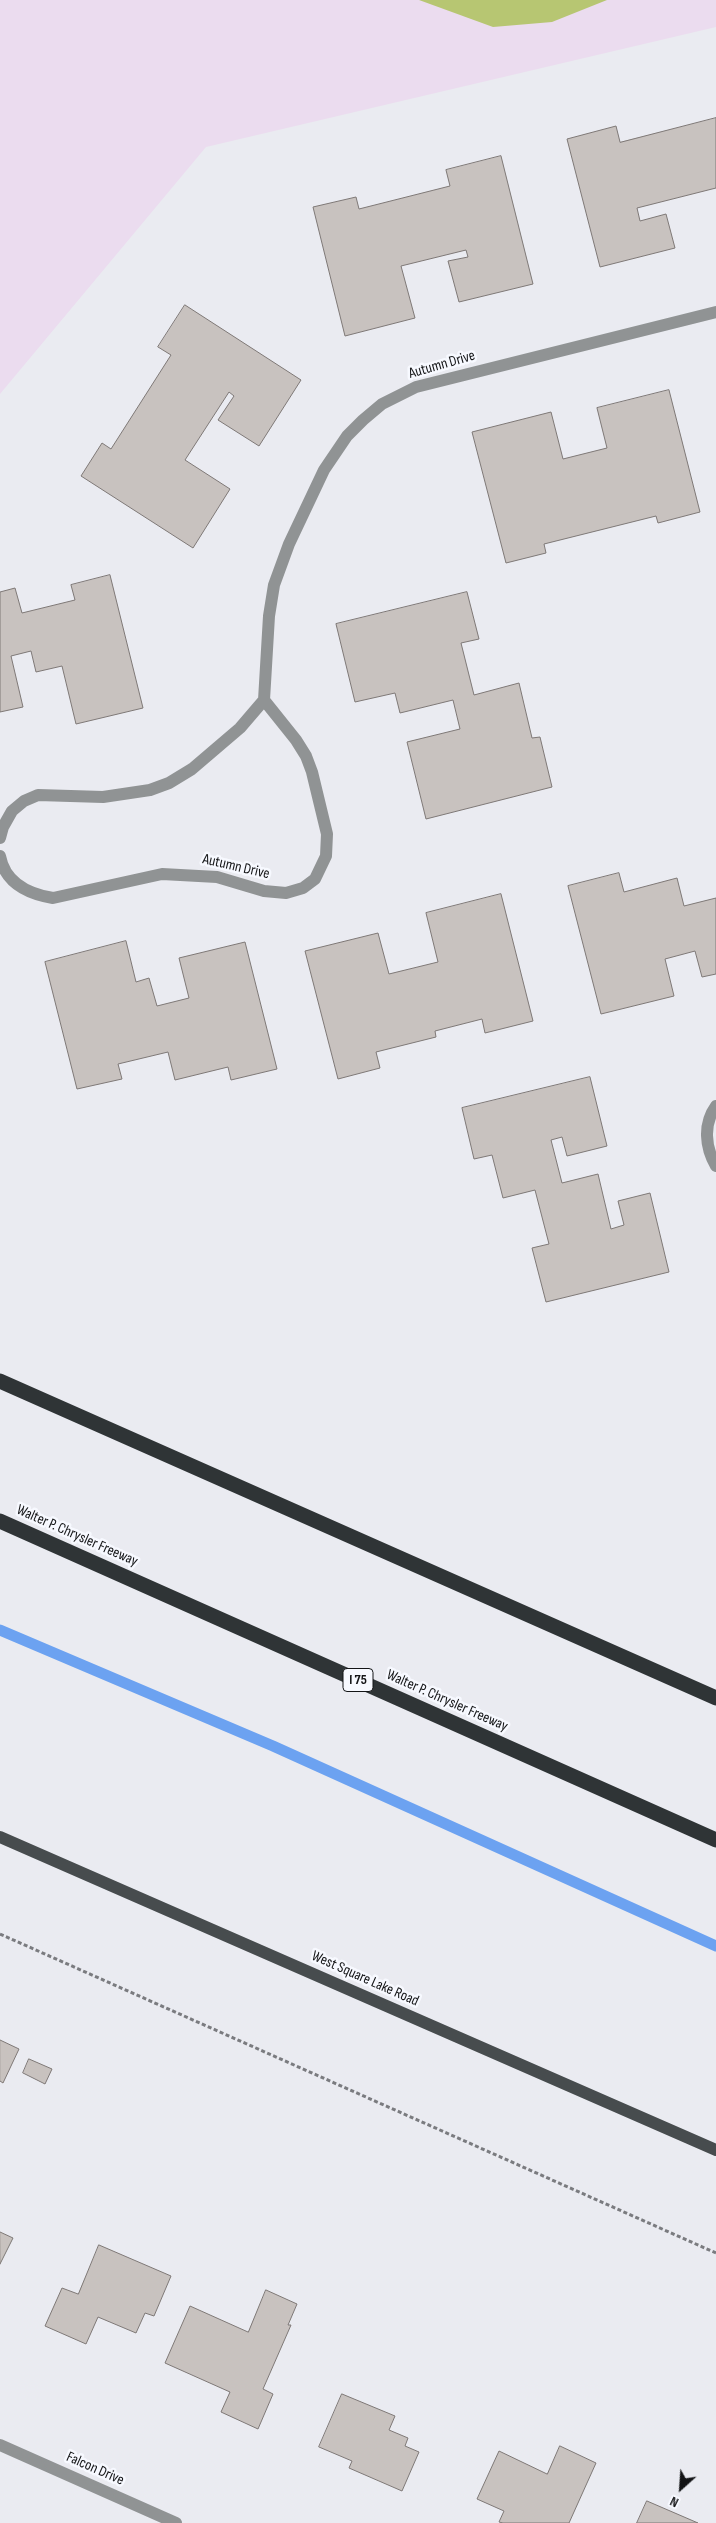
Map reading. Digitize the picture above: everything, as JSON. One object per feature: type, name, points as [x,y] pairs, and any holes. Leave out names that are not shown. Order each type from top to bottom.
[{"type":"highway","points":[[0,1381],[716,1698]]},
{"type":"highway","name":"Walter P. Chrysler Freeway","points":[[0,1521],[716,1840]]},
{"type":"main road","name":"West Square Lake Road","points":[[0,1837],[716,2150]]},
{"type":"street","name":"Autumn Drive","points":[[0,856],[9,875],[20,887],[35,895],[53,898],[162,874],[216,877],[264,891],[286,893],[303,888],[315,879],[326,856],[327,834],[306,756],[264,700],[269,616],[274,585],[289,544],[324,470],[347,436],[382,404],[416,387],[716,312]]},
{"type":"street","points":[[0,838],[3,827],[12,811],[24,801],[38,795],[103,797],[130,795],[169,783],[209,756],[240,728],[264,700]]},
{"type":"street","points":[[716,1106],[708,1121],[707,1138],[711,1157],[716,1166]]},
{"type":"street","name":"Falcon Drive","points":[[0,2445],[176,2523]]},
{"type":"path","points":[[0,1934],[716,2253]]},
{"type":"shaded area","points":[[0,0],[716,0],[716,27],[206,147],[0,394]]},
{"type":"green space","points":[[419,0],[607,0],[552,22],[493,27]]},
{"type":"building","points":[[716,118],[716,188],[637,208],[640,221],[666,214],[675,248],[600,267],[567,139],[616,126],[620,142]]},
{"type":"building","points":[[501,156],[533,284],[459,302],[448,261],[468,257],[466,250],[401,266],[415,318],[345,336],[313,207],[356,197],[359,209],[450,186],[446,170]]},
{"type":"building","points":[[185,305],[301,380],[259,446],[218,420],[234,396],[229,392],[185,460],[230,489],[193,548],[81,476],[102,443],[111,449],[171,355],[158,347]]},
{"type":"building","points":[[669,390],[700,512],[658,523],[656,516],[544,544],[546,553],[506,563],[472,432],[551,412],[563,459],[607,448],[597,408]]},
{"type":"building","points":[[110,575],[143,708],[76,724],[62,666],[36,672],[31,651],[11,656],[23,707],[0,712],[0,592],[15,588],[22,613],[75,600],[71,585]]},
{"type":"building","points":[[467,592],[479,639],[461,643],[474,695],[519,683],[532,738],[540,737],[552,787],[426,819],[407,742],[460,729],[453,700],[400,713],[395,693],[355,702],[336,624]]},
{"type":"building","points":[[619,873],[624,892],[677,878],[684,906],[716,898],[716,974],[702,977],[695,951],[665,959],[674,996],[601,1014],[568,886]]},
{"type":"building","points":[[501,894],[533,1021],[485,1033],[482,1019],[435,1031],[436,1037],[376,1052],[380,1068],[338,1079],[305,951],[378,933],[389,974],[438,962],[426,913]]},
{"type":"building","points":[[126,941],[136,982],[149,978],[157,1006],[189,998],[179,958],[245,942],[277,1069],[231,1080],[228,1067],[175,1080],[168,1052],[118,1064],[122,1079],[77,1089],[45,962]]},
{"type":"building","points":[[590,1077],[607,1146],[567,1156],[562,1137],[551,1140],[562,1183],[598,1174],[611,1229],[624,1225],[618,1201],[650,1193],[669,1272],[546,1302],[532,1248],[549,1244],[535,1190],[503,1198],[492,1155],[474,1159],[462,1108]]},
{"type":"building","points":[[0,2040],[19,2049],[3,2083],[0,2081]]},
{"type":"building","points":[[29,2059],[52,2069],[45,2084],[23,2073]]},
{"type":"building","points":[[0,2232],[13,2238],[0,2264]]},
{"type":"building","points":[[99,2245],[171,2276],[154,2316],[145,2313],[136,2333],[98,2317],[86,2344],[45,2326],[62,2288],[78,2294]]},
{"type":"building","points":[[266,2290],[297,2304],[288,2325],[291,2325],[263,2389],[273,2394],[258,2429],[221,2412],[230,2392],[165,2363],[190,2306],[248,2332]]},
{"type":"building","points":[[342,2394],[395,2416],[389,2430],[408,2438],[405,2446],[419,2452],[402,2491],[349,2468],[352,2461],[319,2447]]},
{"type":"building","points":[[560,2446],[596,2463],[569,2523],[499,2522],[504,2511],[477,2499],[499,2451],[547,2474]]},
{"type":"building","points":[[647,2501],[698,2523],[637,2523]]},
{"type":"waterway","points":[[0,1630],[273,1746],[716,1946]]}]
